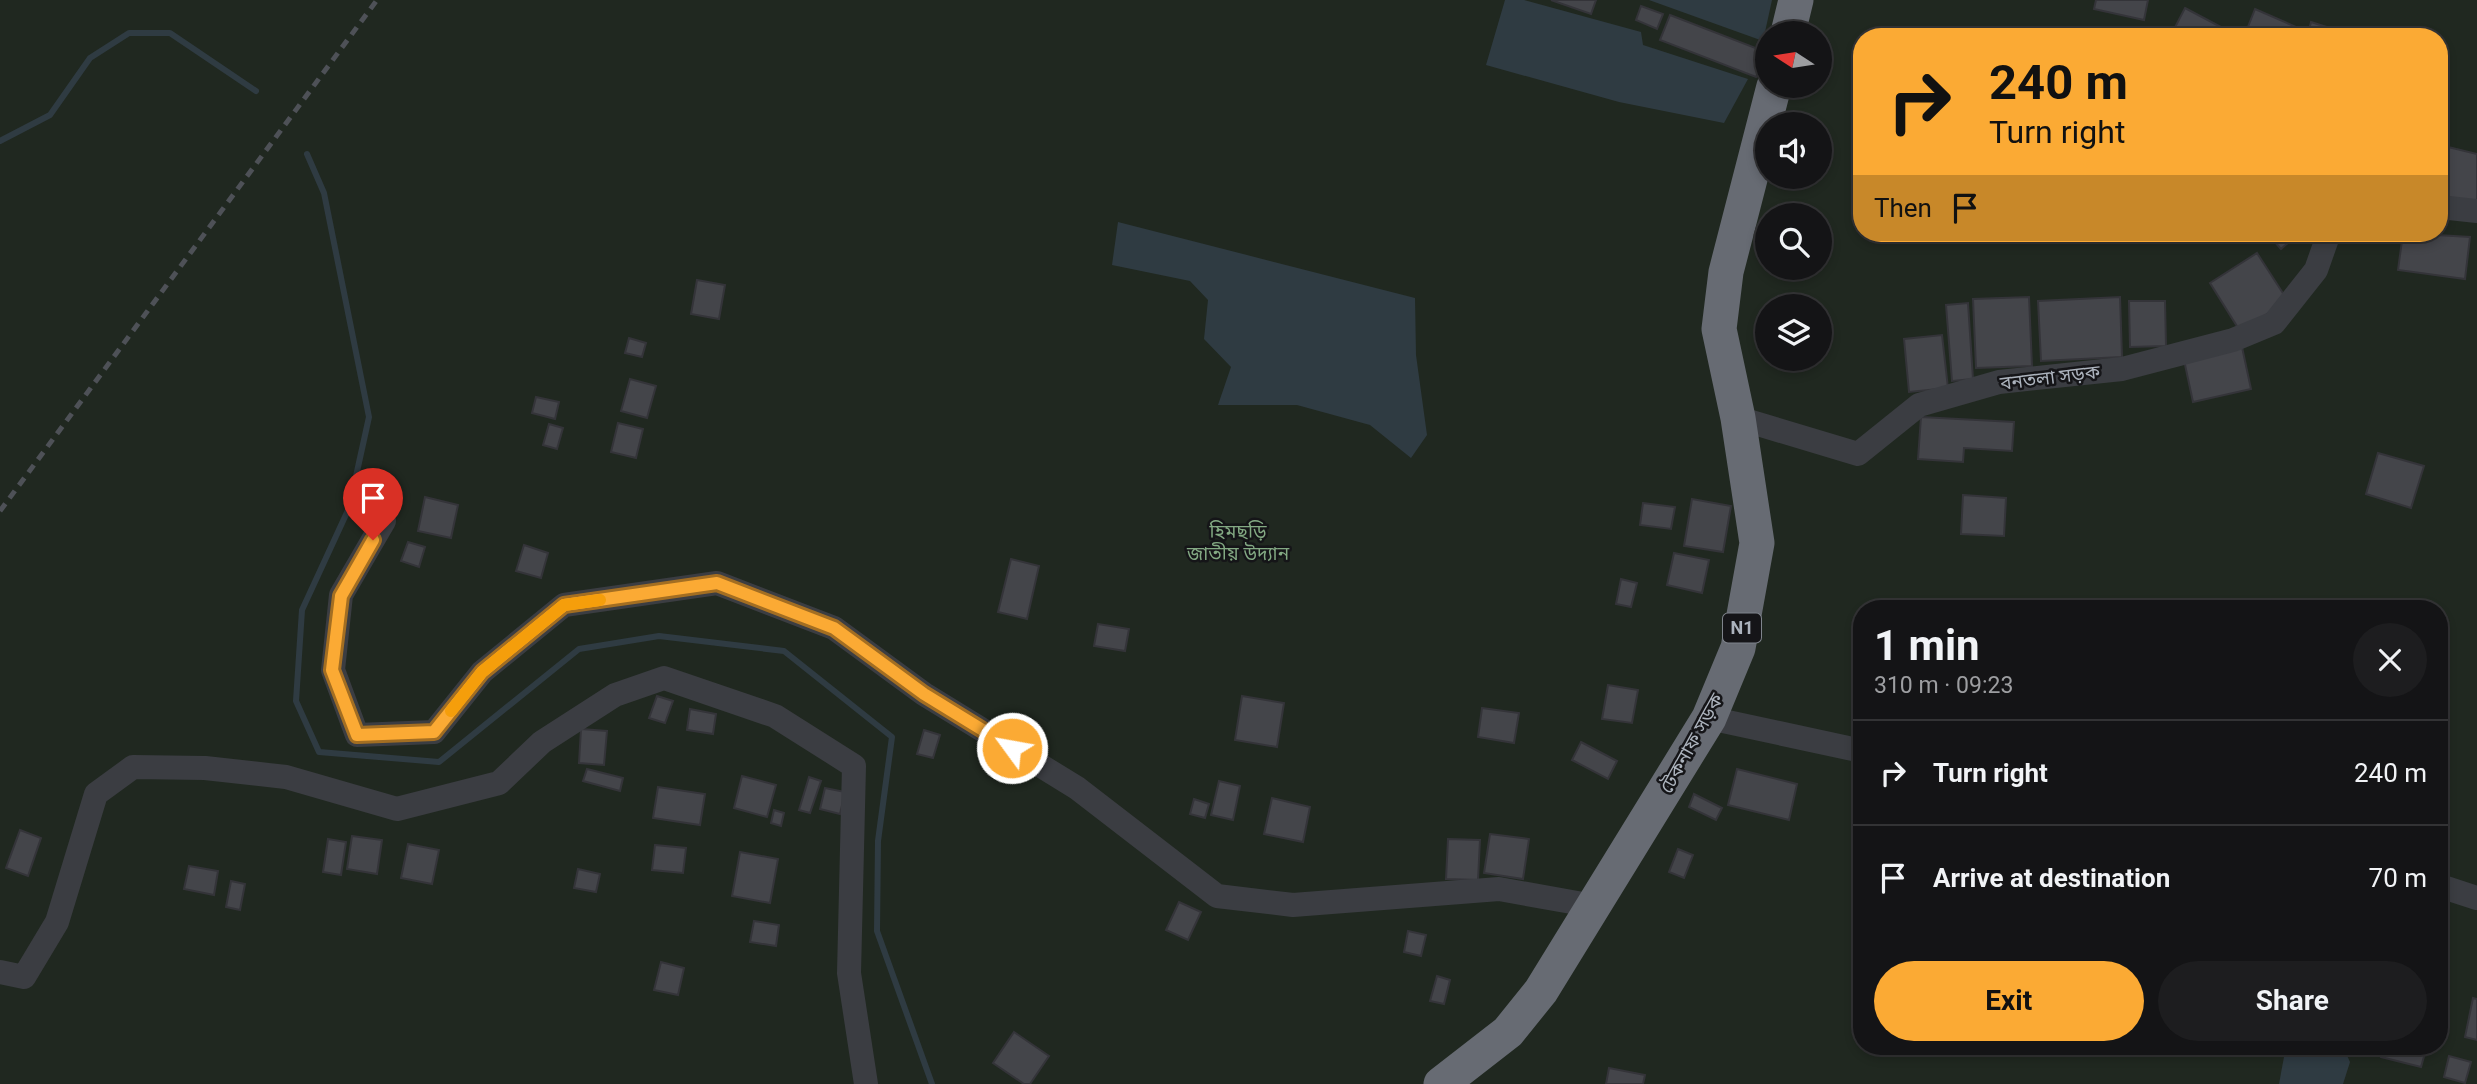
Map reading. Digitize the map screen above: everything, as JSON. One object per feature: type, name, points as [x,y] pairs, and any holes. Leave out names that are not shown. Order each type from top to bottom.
[{"type":"highway","points":[[1791,21],[1796,0]]},
{"type":"highway","name":"টেকনাফ সড়ক","points":[[1441,1084],[1508,1032],[1541,991],[1709,718],[1738,648],[1757,543],[1738,418],[1719,329],[1726,272],[1771,98]]},
{"type":"street","points":[[2448,208],[2477,211]]},
{"type":"street","name":"বনতলা সড়ক","points":[[1738,418],[1858,454],[1919,405],[1999,383],[2122,369],[2233,340],[2274,323],[2316,270],[2326,242]]},
{"type":"street","points":[[384,521],[341,596],[332,670],[357,735],[434,732],[482,672],[564,605],[717,583],[834,628],[924,694],[1077,788],[1217,896],[1293,905],[1499,889],[1594,906]]},
{"type":"street","points":[[0,972],[24,977],[58,922],[96,794],[133,767],[205,768],[286,778],[397,809],[499,783],[542,742],[615,695],[664,678],[775,716],[854,766],[849,973],[866,1084]]},
{"type":"street","points":[[1709,718],[1853,749]]},
{"type":"street","points":[[2448,889],[2477,898]]},
{"type":"green space","name":"হিমছড়ি জাতীয় উদ্যান","points":[[0,0],[2477,0],[2477,1084],[0,1084]]},
{"type":"shaded area","points":[[1505,0],[1524,0],[1641,32],[1643,45],[1748,79],[1724,123],[1619,102],[1486,65]]},
{"type":"shaded area","points":[[1649,0],[1772,0],[1767,21],[1755,21],[1755,38]]},
{"type":"shaded area","points":[[1118,222],[1415,298],[1416,355],[1427,435],[1411,458],[1370,425],[1297,405],[1218,405],[1231,367],[1204,339],[1208,300],[1190,281],[1112,265]]},
{"type":"shaded area","points":[[2284,1055],[2347,1055],[2350,1062],[2343,1084],[2279,1084]]},
{"type":"building","points":[[1551,0],[1596,0],[1591,14]]},
{"type":"building","points":[[2096,0],[2148,0],[2144,20],[2094,9]]},
{"type":"building","points":[[1641,6],[1663,14],[1657,29],[1636,20]]},
{"type":"building","points":[[2185,8],[2223,28],[2175,28]]},
{"type":"building","points":[[2255,9],[2298,28],[2248,28]]},
{"type":"building","points":[[1670,15],[1755,48],[1755,77],[1660,40]]},
{"type":"building","points":[[2311,22],[2330,28],[2309,28]]},
{"type":"building","points":[[2448,147],[2477,154],[2477,206],[2448,199]]},
{"type":"building","points":[[2448,236],[2470,237],[2465,279],[2398,270],[2402,242],[2448,242]]},
{"type":"building","points":[[2275,242],[2289,242],[2281,249]]},
{"type":"building","points":[[2257,253],[2288,301],[2240,331],[2210,283]]},
{"type":"building","points":[[697,280],[725,285],[719,319],[691,314]]},
{"type":"building","points":[[2029,297],[2032,366],[1976,368],[1973,299]]},
{"type":"building","points":[[2120,297],[2122,357],[2041,361],[2038,301]]},
{"type":"building","points":[[2129,301],[2165,301],[2166,346],[2130,347]]},
{"type":"building","points":[[1968,303],[1973,379],[1952,381],[1946,305]]},
{"type":"building","points":[[1942,335],[1948,388],[1909,392],[1904,339]]},
{"type":"building","points":[[629,338],[646,343],[642,357],[625,353]]},
{"type":"building","points":[[2242,347],[2251,389],[2193,402],[2184,360]]},
{"type":"building","points":[[630,379],[656,386],[647,418],[621,411]]},
{"type":"building","points":[[536,397],[559,402],[555,419],[532,413]]},
{"type":"building","points":[[1921,417],[2014,422],[2012,451],[1964,448],[1963,462],[1918,459]]},
{"type":"building","points":[[618,423],[643,429],[636,458],[611,452]]},
{"type":"building","points":[[549,424],[563,428],[557,449],[543,445]]},
{"type":"building","points":[[2378,453],[2424,466],[2411,508],[2366,494]]},
{"type":"building","points":[[1963,495],[2006,498],[2004,536],[1961,534]]},
{"type":"building","points":[[425,497],[458,505],[451,538],[418,531]]},
{"type":"building","points":[[1692,499],[1731,506],[1723,552],[1684,546]]},
{"type":"building","points":[[1643,503],[1675,507],[1671,529],[1640,525]]},
{"type":"building","points":[[408,542],[425,547],[419,567],[401,561]]},
{"type":"building","points":[[524,545],[548,553],[541,578],[516,571]]},
{"type":"building","points":[[1674,553],[1709,560],[1702,593],[1667,585]]},
{"type":"building","points":[[1011,559],[1039,566],[1027,619],[998,612]]},
{"type":"building","points":[[1621,579],[1637,583],[1631,607],[1616,604]]},
{"type":"building","points":[[1098,624],[1129,629],[1125,651],[1094,646]]},
{"type":"building","points":[[1608,685],[1638,690],[1632,723],[1602,719]]},
{"type":"building","points":[[657,696],[673,701],[665,723],[649,718]]},
{"type":"building","points":[[1242,696],[1284,703],[1277,747],[1235,740]]},
{"type":"building","points":[[1482,708],[1519,713],[1514,743],[1478,737]]},
{"type":"building","points":[[690,709],[716,714],[713,734],[687,730]]},
{"type":"building","points":[[581,729],[607,731],[604,765],[579,763]]},
{"type":"building","points":[[924,730],[940,735],[933,758],[917,754]]},
{"type":"building","points":[[1581,742],[1617,761],[1608,779],[1572,760]]},
{"type":"building","points":[[587,769],[623,778],[620,791],[583,781]]},
{"type":"building","points":[[1737,769],[1797,784],[1789,820],[1728,805]]},
{"type":"building","points":[[742,776],[776,785],[767,817],[734,808]]},
{"type":"building","points":[[809,777],[821,781],[810,813],[799,810]]},
{"type":"building","points":[[1219,781],[1240,786],[1233,820],[1211,815]]},
{"type":"building","points":[[658,787],[705,794],[700,825],[653,818]]},
{"type":"building","points":[[825,788],[845,792],[840,814],[820,809]]},
{"type":"building","points":[[1694,794],[1722,808],[1716,820],[1689,807]]},
{"type":"building","points":[[1272,798],[1310,807],[1303,842],[1264,834]]},
{"type":"building","points":[[1194,799],[1209,804],[1205,818],[1190,814]]},
{"type":"building","points":[[774,810],[784,813],[781,826],[771,823]]},
{"type":"building","points":[[20,830],[41,838],[28,876],[6,868]]},
{"type":"building","points":[[1490,834],[1529,839],[1523,879],[1484,873]]},
{"type":"building","points":[[352,836],[382,840],[377,874],[347,869]]},
{"type":"building","points":[[328,839],[346,842],[341,875],[323,872]]},
{"type":"building","points":[[1448,839],[1480,840],[1478,880],[1446,879]]},
{"type":"building","points":[[408,844],[439,850],[432,884],[401,878]]},
{"type":"building","points":[[655,845],[686,848],[683,873],[652,870]]},
{"type":"building","points":[[1678,849],[1693,855],[1684,878],[1669,872]]},
{"type":"building","points":[[740,852],[778,859],[770,903],[732,896]]},
{"type":"building","points":[[189,866],[218,871],[214,895],[184,889]]},
{"type":"building","points":[[578,869],[600,874],[596,892],[574,888]]},
{"type":"building","points":[[231,881],[245,884],[240,910],[226,907]]},
{"type":"building","points":[[1179,902],[1201,912],[1188,940],[1166,930]]},
{"type":"building","points":[[754,921],[779,925],[776,946],[750,942]]},
{"type":"building","points":[[1408,931],[1426,935],[1421,956],[1404,952]]},
{"type":"building","points":[[661,962],[684,968],[678,995],[654,990]]},
{"type":"building","points":[[1437,976],[1450,980],[1444,1004],[1430,1001]]},
{"type":"building","points":[[2473,998],[2477,999],[2477,1040],[2465,1037]]},
{"type":"building","points":[[1014,1032],[1049,1056],[1030,1084],[1024,1084],[993,1063]]},
{"type":"building","points":[[2382,1055],[2424,1055],[2421,1067]]},
{"type":"building","points":[[2449,1056],[2471,1062],[2465,1083],[2444,1077]]},
{"type":"building","points":[[1609,1068],[1645,1075],[1643,1084],[1606,1084]]},
{"type":"waterway","points":[[0,141],[50,115],[90,58],[129,33],[170,33],[256,91]]},
{"type":"waterway","points":[[307,154],[324,193],[369,417],[349,508],[302,610],[296,701],[319,752],[439,762],[579,649],[659,636],[784,651],[892,737],[878,841],[877,931],[932,1084]]},
{"type":"railway","points":[[0,511],[377,0]]},
{"type":"slow traffic","points":[[451,711],[482,672],[564,605],[600,600]]},
{"type":"route","points":[[373,540],[341,596],[332,670],[357,735],[434,732],[482,672],[564,605],[717,583],[834,628],[924,694],[1012,748]]}]
